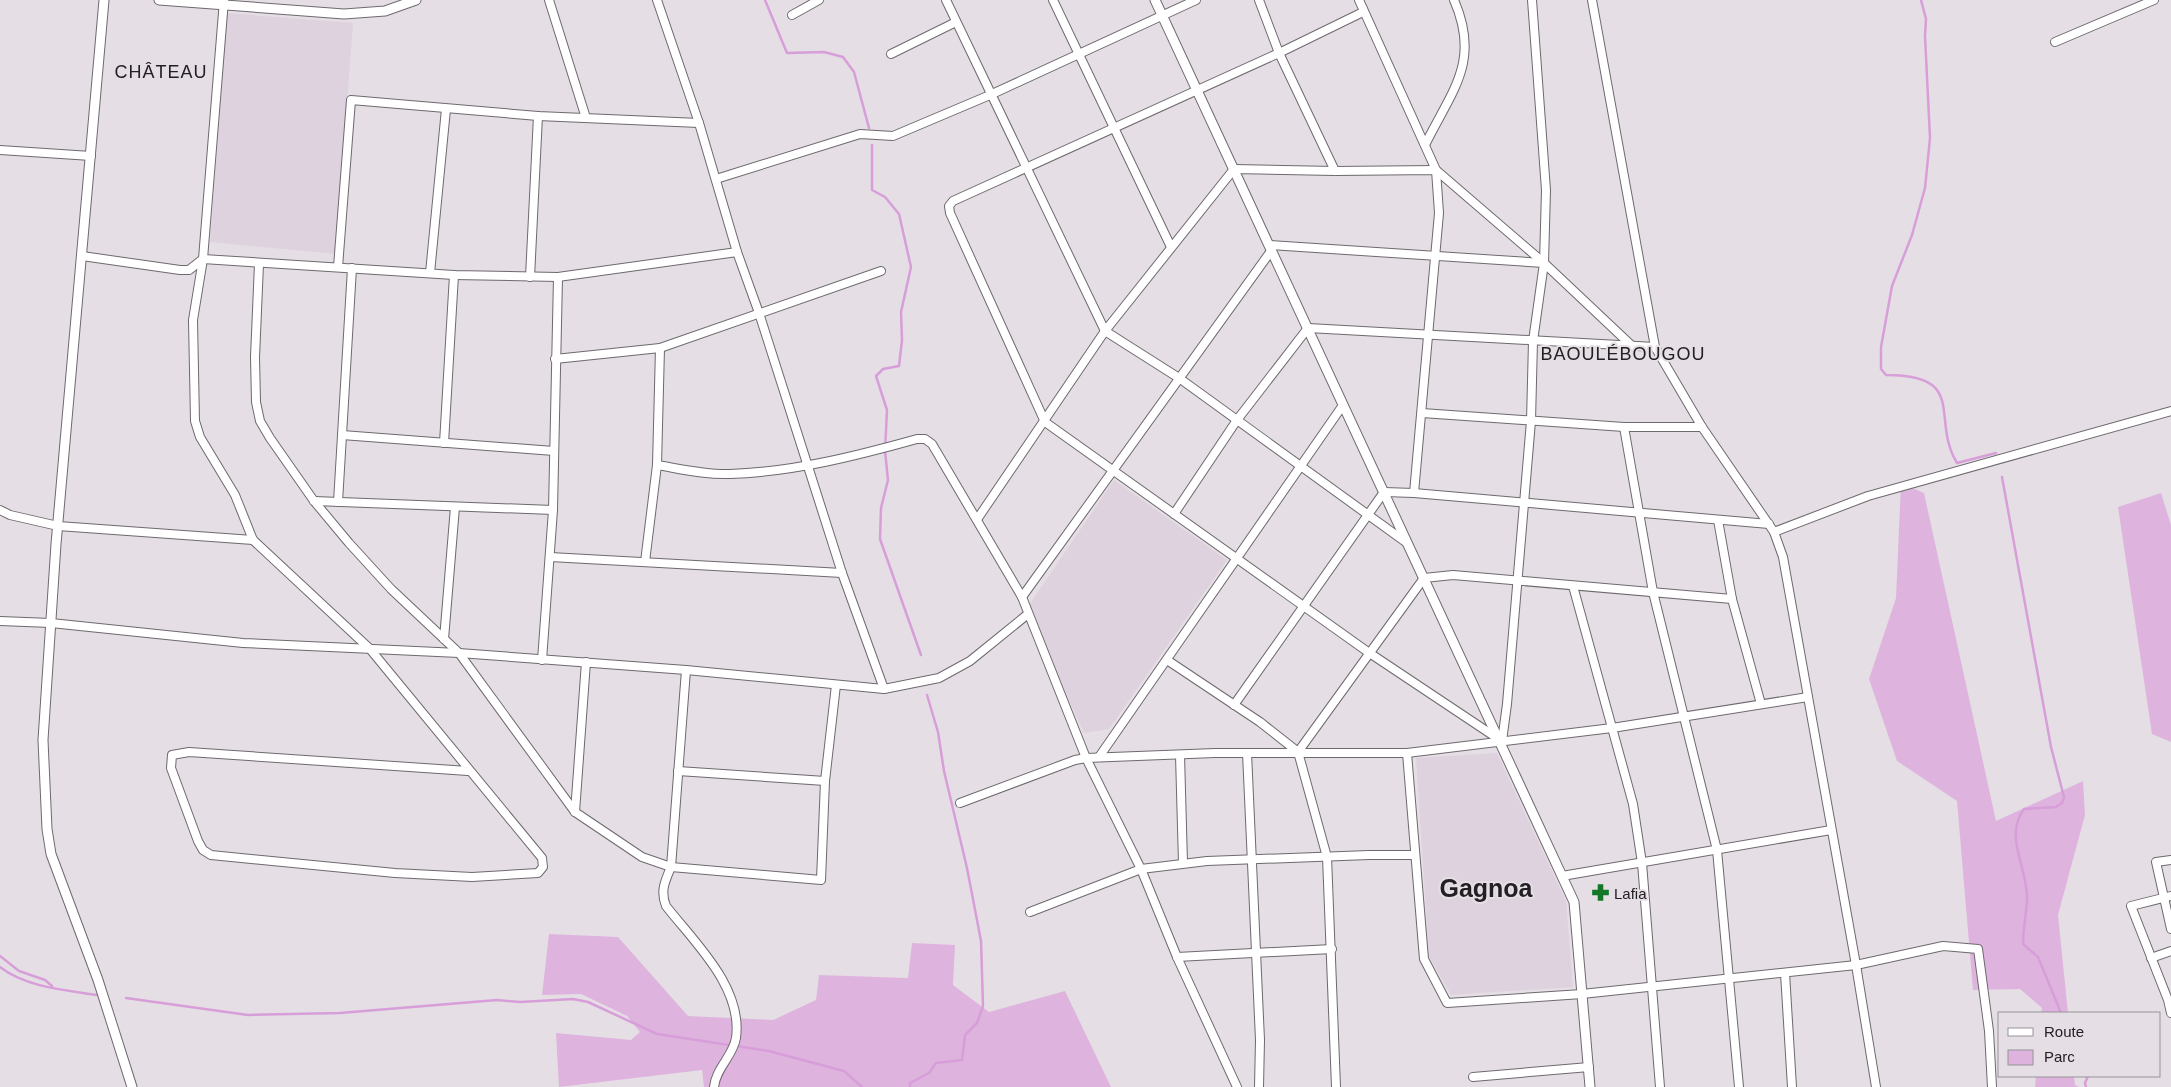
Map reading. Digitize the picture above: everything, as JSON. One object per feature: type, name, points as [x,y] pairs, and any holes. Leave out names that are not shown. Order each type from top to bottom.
[{"type":"street","points":[[104,0],[50,623],[43,740],[47,829],[52,854],[98,980],[132,1087]]},
{"type":"street","points":[[159,0],[224,2],[314,13],[365,14],[385,11],[416,0]]},
{"type":"street","points":[[549,0],[586,118]]},
{"type":"street","points":[[657,0],[699,124],[737,252],[759,313],[842,573],[884,689]]},
{"type":"street","points":[[792,15],[819,0]]},
{"type":"street","points":[[946,0],[990,95],[1106,330],[1179,378],[1408,543]]},
{"type":"street","points":[[1053,0],[1171,247]]},
{"type":"street","points":[[1155,0],[1424,578],[1502,741],[1574,902],[1590,1087]]},
{"type":"street","points":[[716,179],[860,134],[893,136],[990,95],[1196,0]]},
{"type":"street","points":[[1259,0],[1279,53],[1335,172]]},
{"type":"street","points":[[1359,0],[1436,170],[1439,213],[1414,493]]},
{"type":"street","points":[[1425,145],[1462,72],[1466,58],[1466,34],[1454,0]]},
{"type":"street","points":[[1502,741],[1507,704],[1531,421],[1533,341],[1544,263],[1546,190],[1532,0]]},
{"type":"street","points":[[1592,0],[1655,347],[1702,427],[1774,532],[1783,557],[1876,1087]]},
{"type":"street","points":[[2056,42],[2154,0]]},
{"type":"street","points":[[224,2],[203,259],[193,320],[195,421],[200,437],[235,495],[253,540],[370,649],[468,771],[542,858],[543,867],[538,873],[472,877],[395,873],[211,855],[203,850],[198,841],[171,768],[172,755],[189,752],[468,771]]},
{"type":"street","points":[[1363,12],[1279,53],[1196,88],[1114,128],[953,201],[949,206],[950,213],[1045,422],[1368,652],[1502,741]]},
{"type":"street","points":[[891,54],[956,22]]},
{"type":"street","points":[[338,267],[351,100],[538,116],[699,124]]},
{"type":"street","points":[[430,273],[446,109]]},
{"type":"street","points":[[530,277],[538,116]]},
{"type":"street","points":[[0,150],[91,156]]},
{"type":"street","points":[[1234,169],[1335,172],[1436,170],[1544,263],[1632,346]]},
{"type":"street","points":[[978,518],[1106,330],[1234,169]]},
{"type":"street","points":[[1270,248],[1544,263]]},
{"type":"street","points":[[1022,597],[1270,248]]},
{"type":"street","points":[[82,256],[180,270],[188,270],[203,259],[454,275],[558,277],[737,252]]},
{"type":"street","points":[[259,264],[254,378],[260,421],[314,501],[391,589],[459,653],[575,812],[642,857],[671,867],[821,880],[825,781],[836,685]]},
{"type":"street","points":[[338,502],[352,268]]},
{"type":"street","points":[[555,359],[660,348],[881,272]]},
{"type":"street","points":[[444,443],[454,275]]},
{"type":"street","points":[[542,660],[554,510],[555,359],[558,277]]},
{"type":"street","points":[[1308,328],[1655,347]]},
{"type":"street","points":[[1174,514],[1237,420],[1308,328]]},
{"type":"street","points":[[646,562],[658,465],[660,348]]},
{"type":"street","points":[[1099,757],[1110,737],[1167,660],[1302,467],[1343,404]]},
{"type":"street","points":[[1774,532],[1868,496],[2171,411]]},
{"type":"street","points":[[1422,413],[1624,427],[1702,427]]},
{"type":"street","points":[[1624,427],[1653,592],[1716,850],[1739,1087]]},
{"type":"street","points":[[342,436],[554,451]]},
{"type":"street","points":[[658,465],[728,474],[808,466],[917,439],[926,439],[932,444],[978,518],[1022,597],[1086,758],[1141,869],[1177,957],[1237,1087]]},
{"type":"street","points":[[1384,492],[1769,524]]},
{"type":"street","points":[[1234,705],[1384,492]]},
{"type":"street","points":[[314,501],[554,510]]},
{"type":"street","points":[[444,639],[455,507]]},
{"type":"street","points":[[0,510],[10,515],[58,526],[253,540]]},
{"type":"street","points":[[1718,520],[1732,599],[1761,704]]},
{"type":"street","points":[[550,557],[842,573]]},
{"type":"street","points":[[1298,752],[1368,652],[1424,578],[1453,575],[1732,599]]},
{"type":"street","points":[[1573,586],[1634,804],[1642,863],[1650,987],[1660,1087]]},
{"type":"street","points":[[0,621],[50,623],[243,643],[459,653],[586,662],[884,689],[939,678],[970,661],[1028,614]]},
{"type":"street","points":[[1167,660],[1260,722],[1298,752],[1327,857],[1336,1087]]},
{"type":"street","points":[[575,812],[586,662]]},
{"type":"street","points":[[686,670],[671,867],[663,890],[666,906],[717,970],[728,992],[736,1018],[734,1046],[720,1068],[714,1087]]},
{"type":"street","points":[[960,803],[1075,760],[1086,758],[1298,752],[1407,753],[1612,728],[1808,697]]},
{"type":"street","points":[[1246,753],[1260,1040],[1259,1087]]},
{"type":"street","points":[[1407,753],[1424,959],[1447,1003],[1582,994],[1856,965],[1943,946],[1978,949],[1989,1031],[1992,1087]]},
{"type":"street","points":[[1180,755],[1183,864]]},
{"type":"street","points":[[678,771],[825,781]]},
{"type":"street","points":[[1562,876],[1831,830]]},
{"type":"street","points":[[1030,912],[1141,869],[1183,864],[1252,860],[1415,855]]},
{"type":"street","points":[[2171,860],[2156,862],[2167,897],[2171,929]]},
{"type":"street","points":[[2167,897],[2131,906],[2171,1014]]},
{"type":"street","points":[[1177,957],[1332,950]]},
{"type":"street","points":[[2151,958],[2171,951]]},
{"type":"street","points":[[1785,973],[1792,1087]]},
{"type":"street","points":[[1473,1077],[1589,1067]]},
{"type":"shaded area","points":[[227,13],[353,23],[336,254],[210,242]]},
{"type":"shaded area","points":[[1114,480],[1227,560],[1109,729],[1084,733],[1027,608]]},
{"type":"shaded area","points":[[1497,753],[1566,901],[1573,987],[1451,995],[1429,957],[1416,758]]},
{"type":"green space","points":[[1901,483],[1924,493],[1996,821],[2083,781],[2085,815],[2058,915],[2068,1012],[2041,1012],[2042,1008],[2020,989],[1973,990],[1957,801],[1897,761],[1869,679],[1896,598]]},
{"type":"green space","points":[[2161,493],[2171,525],[2171,742],[2152,734],[2118,507]]},
{"type":"green space","points":[[549,934],[618,937],[688,1016],[773,1020],[816,1000],[819,975],[908,978],[912,943],[955,945],[953,985],[989,1012],[1065,991],[1111,1087],[704,1087],[702,1070],[559,1087],[556,1033],[631,1040],[640,1032],[627,1016],[581,994],[542,995]]},
{"type":"green space","points":[[2036,1077],[2074,1077],[2075,1085],[2079,1087],[2035,1087]]},
{"type":"waterway","points":[[765,0],[787,53],[824,52],[843,57],[854,72],[869,128]]},
{"type":"waterway","points":[[1921,0],[1926,19],[1925,36],[1930,138],[1925,188],[1912,235],[1892,286],[1881,347],[1881,369],[1886,375],[1912,377],[1928,383],[1938,391],[1943,402],[1950,447],[1957,463],[1996,453]]},
{"type":"waterway","points":[[872,145],[872,190],[885,197],[899,214],[911,267],[901,312],[902,340],[899,366],[883,369],[876,376],[887,410],[885,451],[888,480],[881,508],[880,539],[921,655]]},
{"type":"waterway","points":[[2002,477],[2051,747],[2064,797],[2062,803],[2056,807],[2024,809],[2018,820],[2016,842],[2027,889],[2023,944],[2038,957],[2061,1012]]},
{"type":"waterway","points":[[910,1087],[910,1083],[929,1073],[936,1063],[962,1060],[965,1035],[977,1023],[983,1006],[981,941],[967,868],[944,771],[938,732],[927,695]]},
{"type":"waterway","points":[[0,956],[19,971],[45,980],[52,986]]},
{"type":"waterway","points":[[0,967],[21,979],[46,987],[97,995]]},
{"type":"waterway","points":[[126,998],[248,1015],[340,1013],[497,1000],[520,1002],[573,999],[588,1002],[657,1034],[769,1051],[844,1071],[862,1087]]},
{"type":"waterway","points":[[2086,1087],[2085,1083],[2088,1077]]},
{"type":"place","name":"Lafia","points":[[1600,893]]},
{"type":"district","name":"CHÂTEAU","points":[[161,72]]},
{"type":"district","name":"BAOULÉBOUGOU","points":[[1623,354]]},
{"type":"district","name":"Gagnoa","points":[[1486,888]]}]
